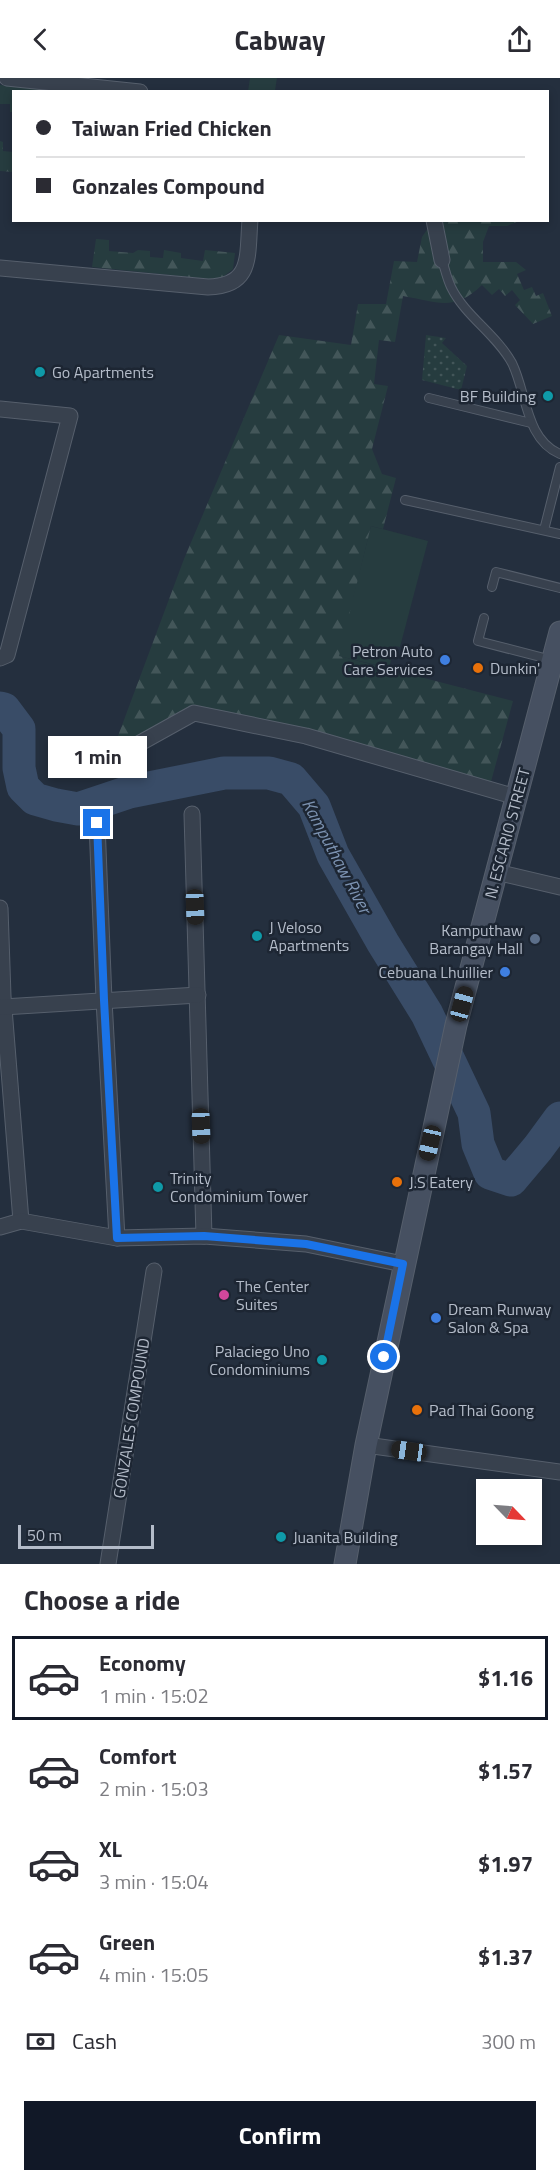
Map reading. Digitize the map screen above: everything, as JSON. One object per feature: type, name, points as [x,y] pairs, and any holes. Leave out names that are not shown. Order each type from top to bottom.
[{"type":"main road","name":"N. ESCARIO STREET","points":[[345,1564],[366,1445],[403,1264],[456,1025],[516,797],[554,665],[560,632]]},
{"type":"street","points":[[7,78],[121,90]]},
{"type":"street","points":[[0,268],[208,287],[225,286],[239,278],[244,271],[250,222]]},
{"type":"street","points":[[434,222],[442,260]]},
{"type":"street","points":[[0,409],[70,416],[7,655],[0,658]]},
{"type":"street","points":[[115,757],[194,713],[306,736],[516,797]]},
{"type":"street","points":[[192,814],[204,1236]]},
{"type":"street","points":[[97,823],[117,1238]]},
{"type":"street","points":[[496,872],[560,886]]},
{"type":"street","points":[[0,908],[3,1007],[21,1221]]},
{"type":"street","points":[[3,1007],[198,995]]},
{"type":"street","points":[[0,1227],[21,1221],[117,1238],[204,1236],[306,1244],[403,1264]]},
{"type":"street","name":"GONZALES COMPOUND","points":[[108,1564],[154,1271]]},
{"type":"street","points":[[366,1445],[560,1472]]},
{"type":"lane","points":[[442,260],[451,287],[460,301],[495,339],[512,364],[531,423],[541,440],[560,454]]},
{"type":"lane","points":[[429,398],[531,423]]},
{"type":"lane","points":[[544,530],[560,467]]},
{"type":"lane","points":[[405,500],[560,534]]},
{"type":"lane","points":[[492,587],[496,572],[560,588]]},
{"type":"lane","points":[[484,618],[478,641],[554,665]]},
{"type":"green space","points":[[250,78],[277,78],[275,90],[248,90]]},
{"type":"green space","points":[[0,85],[55,90],[12,90],[12,112],[10,112],[10,104],[0,104]]},
{"type":"green space","points":[[0,141],[3,142],[3,151],[12,152],[12,172],[0,171]]},
{"type":"green space","points":[[432,222],[517,222],[507,226],[489,226],[483,242],[483,262],[516,262],[526,270],[517,274],[524,290],[532,287],[536,296],[543,293],[552,316],[533,324],[515,305],[520,300],[512,290],[505,296],[499,289],[492,295],[482,285],[463,299],[454,302],[436,302],[403,296],[395,342],[379,340],[374,384],[388,386],[372,449],[382,474],[396,478],[383,529],[371,526],[339,656],[513,701],[489,789],[187,711],[134,744],[115,744],[184,559],[279,335],[351,345],[358,304],[386,304],[394,261],[417,262],[422,237]]},
{"type":"green space","points":[[96,239],[109,240],[109,251],[133,253],[138,250],[150,251],[150,257],[163,258],[164,250],[181,253],[181,258],[203,261],[205,250],[235,253],[233,269],[219,280],[92,267]]},
{"type":"green space","points":[[426,335],[446,338],[442,343],[467,366],[461,390],[422,380]]},
{"type":"green space","points":[[371,526],[428,541],[400,647],[395,646],[389,668],[338,656]]},
{"type":"waterway","name":"Kamputhaw River","points":[[0,708],[4,709],[19,729],[19,768],[23,787],[35,799],[56,805],[78,809],[129,792],[224,773],[269,773],[291,779],[314,806],[333,855],[427,1014],[474,1113],[478,1144],[490,1173],[511,1180],[560,1118]]},
{"type":"place","name":"Go Apartments","points":[[40,372]]},
{"type":"place","name":"BF Building","points":[[548,396]]},
{"type":"place","name":"Petron Auto Care Services","points":[[445,660]]},
{"type":"place","name":"Dunkin'","points":[[478,668]]},
{"type":"place","name":"J Veloso Apartments","points":[[257,936]]},
{"type":"place","name":"Kamputhaw Barangay Hall","points":[[535,939]]},
{"type":"place","name":"Cebuana Lhuillier","points":[[505,972]]},
{"type":"place","name":"J.S Eatery","points":[[397,1182]]},
{"type":"place","name":"Trinity Condominium Tower","points":[[158,1187]]},
{"type":"place","name":"The Center Suites","points":[[224,1295]]},
{"type":"place","name":"Dream Runway Salon & Spa","points":[[436,1318]]},
{"type":"place","name":"Palaciego Uno Condominiums","points":[[322,1360]]},
{"type":"place","name":"Pad Thai Goong","points":[[417,1410]]},
{"type":"place","name":"Juanita Building","points":[[281,1537]]},
{"type":"route","points":[[97,823],[117,1238],[204,1236],[306,1244],[403,1264],[384,1357]]}]
